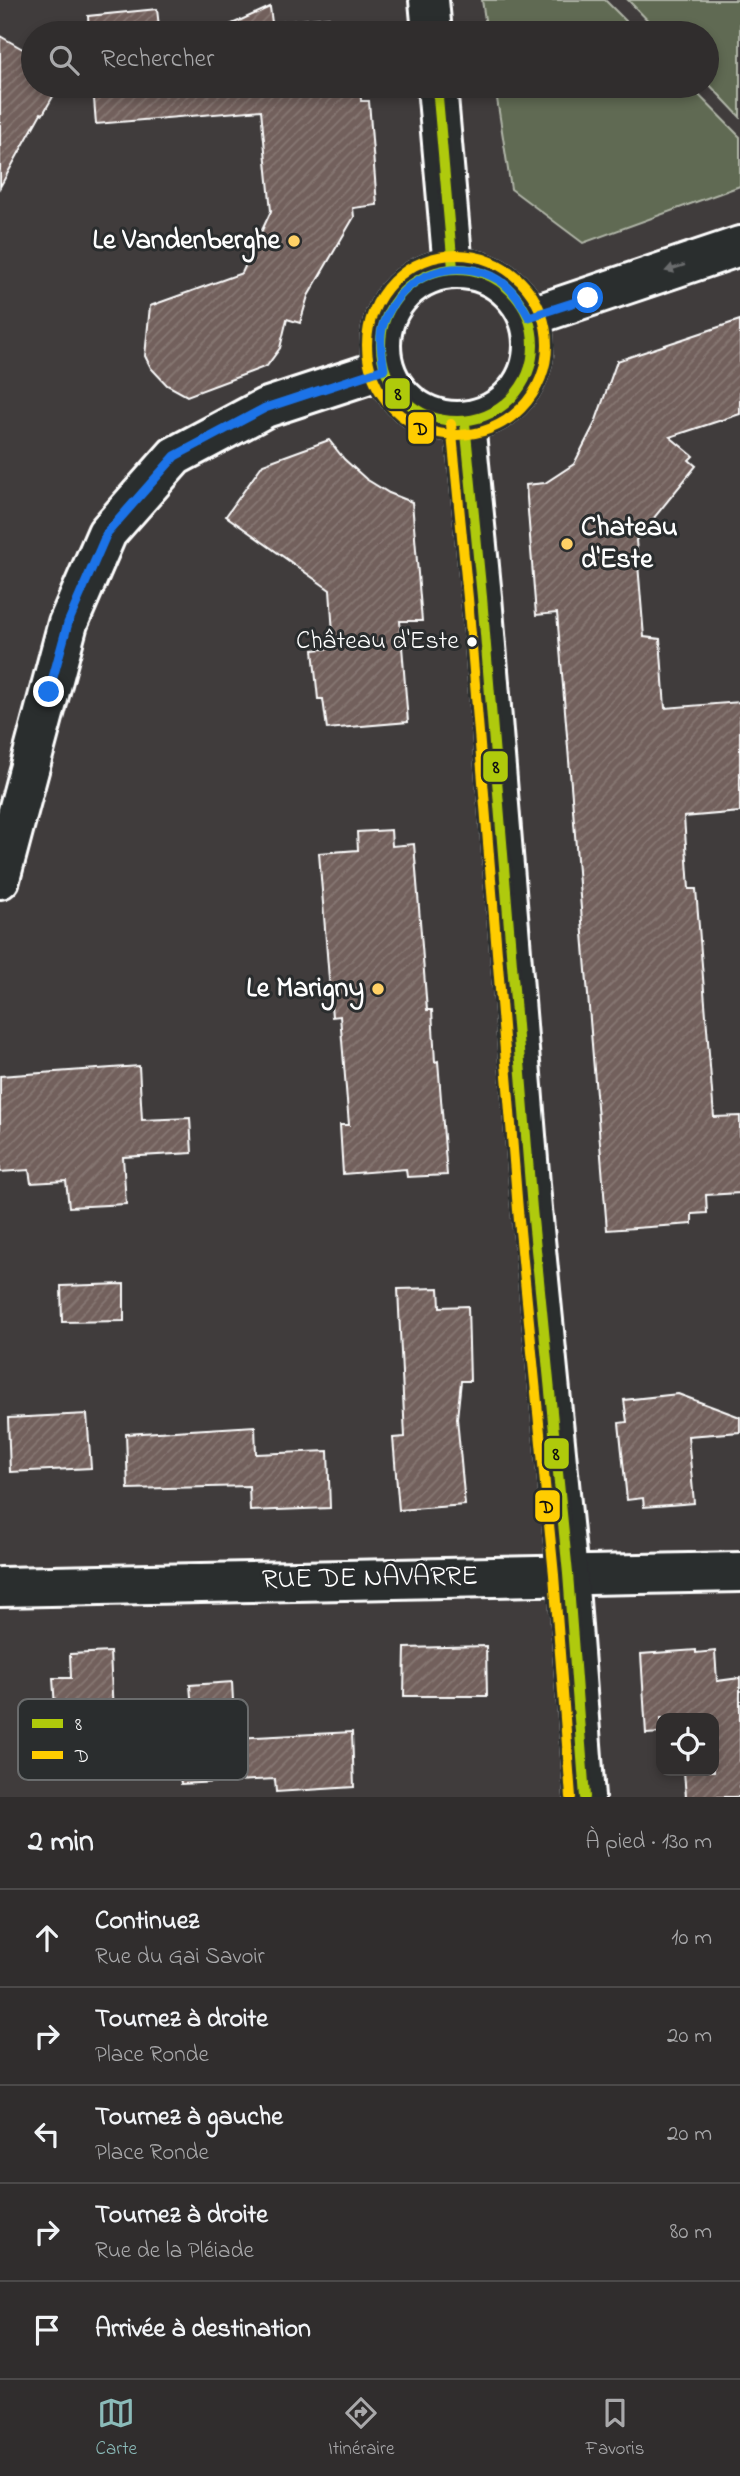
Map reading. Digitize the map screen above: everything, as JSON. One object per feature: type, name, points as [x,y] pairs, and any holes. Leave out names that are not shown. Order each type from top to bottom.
[{"type":"street","points":[[429,0],[431,21]]},
{"type":"street","points":[[438,98],[453,268]]},
{"type":"street","points":[[529,317],[740,246]]},
{"type":"street","points":[[453,268],[477,271],[499,281],[517,296],[529,317],[534,340],[532,364],[523,386],[508,404],[488,417],[465,422],[440,421],[415,410],[396,392],[384,369],[380,346],[383,323],[394,302],[410,285],[430,273],[453,268]]},
{"type":"street","points":[[0,879],[68,623],[107,533],[175,456],[265,408],[384,369]]},
{"type":"street","points":[[465,422],[532,1209],[568,1574],[584,1797]]},
{"type":"street","name":"RUE DE NAVARRE","points":[[0,1587],[740,1572]]},
{"type":"green space","points":[[482,0],[605,0],[626,21],[485,21]]},
{"type":"green space","points":[[628,0],[740,0],[740,117],[719,95],[719,21],[648,21]]},
{"type":"green space","points":[[497,98],[702,98],[740,137],[740,186],[583,243],[511,189]]},
{"type":"building","points":[[270,7],[272,21],[239,21]]},
{"type":"building","points":[[157,9],[158,21],[88,21],[88,16]]},
{"type":"building","points":[[329,17],[331,21],[291,21]]},
{"type":"building","points":[[0,36],[21,48],[21,98],[52,98],[0,187]]},
{"type":"building","name":"Le Vandenberghe","points":[[94,98],[361,98],[361,101],[369,101],[377,205],[353,208],[354,217],[308,296],[300,323],[287,319],[280,348],[267,366],[187,396],[167,385],[151,368],[145,356],[150,306],[242,273],[271,211],[261,110],[96,124]]},
{"type":"building","points":[[740,320],[740,414],[670,437],[693,456],[689,460],[696,466],[636,540],[644,637],[660,639],[665,708],[740,702],[740,812],[684,817],[689,889],[696,889],[714,1117],[740,1116],[740,1193],[706,1195],[707,1213],[692,1214],[692,1224],[607,1230],[557,613],[536,615],[526,485],[545,483],[574,464],[595,423],[617,361]]},
{"type":"building","points":[[329,440],[344,459],[366,479],[389,493],[412,502],[422,621],[400,621],[408,722],[327,729],[323,699],[318,699],[313,650],[334,648],[330,590],[226,516],[263,464]]},
{"type":"building","name":"Le Marigny","points":[[391,830],[392,846],[414,844],[427,1010],[432,1010],[447,1175],[407,1177],[406,1169],[343,1174],[340,1125],[349,1125],[340,1016],[332,1017],[319,853],[358,850],[357,832]]},
{"type":"building","points":[[139,1066],[142,1120],[190,1118],[192,1153],[123,1157],[126,1204],[69,1207],[66,1181],[31,1183],[29,1170],[0,1172],[0,1076]]},
{"type":"building","points":[[124,1284],[124,1321],[62,1322],[61,1286]]},
{"type":"building","points":[[439,1288],[440,1307],[468,1306],[470,1381],[461,1381],[457,1418],[465,1505],[399,1510],[393,1438],[405,1437],[398,1289]]},
{"type":"building","points":[[678,1394],[740,1417],[740,1432],[688,1436],[694,1503],[644,1507],[643,1498],[627,1500],[619,1423],[627,1422],[624,1400]]},
{"type":"building","points":[[87,1414],[91,1468],[10,1472],[8,1418]]},
{"type":"building","points":[[255,1426],[256,1454],[328,1451],[330,1508],[250,1511],[249,1486],[128,1489],[126,1434]]},
{"type":"building","points":[[486,1646],[487,1696],[404,1696],[405,1648]]},
{"type":"building","points":[[715,1651],[717,1681],[740,1678],[740,1797],[686,1797],[684,1776],[719,1776],[719,1713],[656,1713],[656,1733],[646,1734],[641,1654]]},
{"type":"building","points":[[110,1652],[112,1699],[54,1699],[53,1678],[71,1678],[70,1654]]},
{"type":"building","points":[[232,1682],[233,1699],[191,1699],[190,1685]]},
{"type":"building","points":[[352,1732],[354,1787],[276,1792],[275,1779],[181,1784],[180,1780],[248,1780],[248,1737]]},
{"type":"transit line","name":"8","points":[[438,98],[453,268]]},
{"type":"transit line","name":"D","points":[[457,255],[492,261],[521,281],[541,310],[547,345],[541,380],[521,409],[492,429],[457,435],[422,429],[393,409],[373,380],[367,345],[373,310],[393,281],[422,261],[457,255]]},
{"type":"transit line","name":"8","points":[[457,269],[486,274],[511,291],[528,316],[533,345],[528,374],[511,399],[486,416],[457,421],[428,416],[403,399],[386,374],[381,345],[386,316],[403,291],[428,274],[457,269]]},
{"type":"transit line","name":"8","points":[[465,423],[482,597],[532,1209],[568,1574],[585,1797]]},
{"type":"transit line","name":"D","points":[[451,424],[468,598],[518,1210],[554,1575],[571,1797]]},
{"type":"place","name":"Le Vandenberghe","points":[[294,241]]},
{"type":"place","name":"Chateau d'Este","points":[[567,544]]},
{"type":"place","name":"Château d'Este","points":[[472,642]]},
{"type":"place","name":"Le Marigny","points":[[378,989]]},
{"type":"route","points":[[49,692],[68,623],[107,533],[175,456],[265,408],[384,369],[380,346],[383,323],[394,302],[410,285],[430,273],[453,268],[477,271],[499,281],[517,296],[529,317],[588,298]]}]
